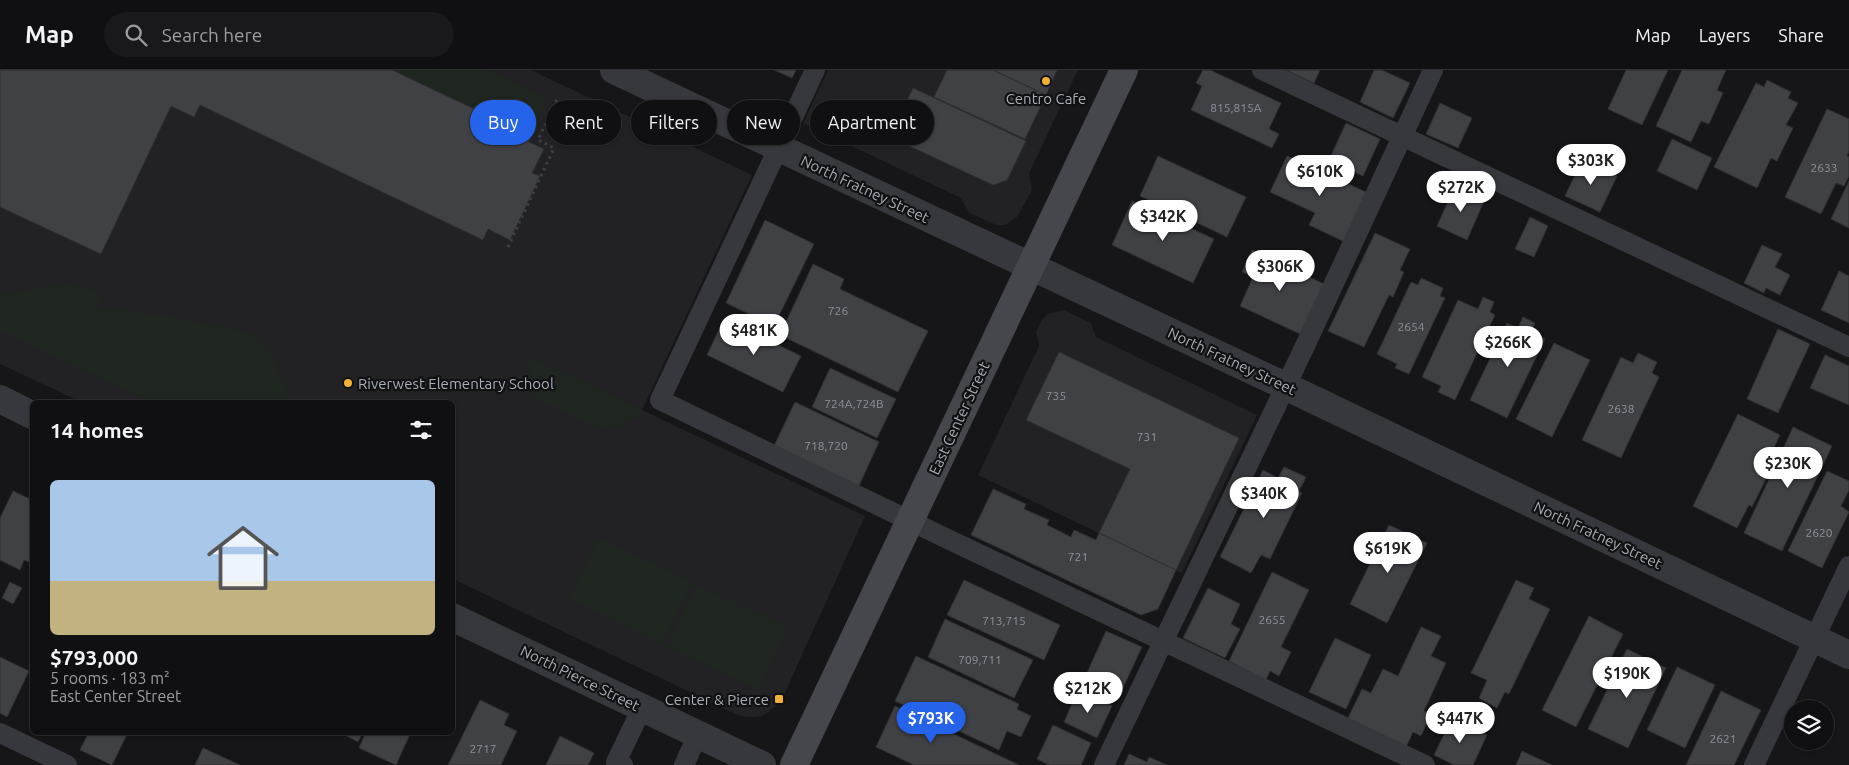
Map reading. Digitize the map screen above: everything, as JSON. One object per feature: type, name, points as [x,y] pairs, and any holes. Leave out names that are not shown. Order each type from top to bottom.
[{"type":"street","name":"North Fratney Street","points":[[614,70],[1849,654]]},
{"type":"street","name":"East Center Street","points":[[794,765],[1124,70]]},
{"type":"street","points":[[0,399],[30,414]]},
{"type":"street","name":"North Pierce Street","points":[[455,618],[762,765]]},
{"type":"lane","points":[[815,70],[660,400],[910,521],[1425,765]]},
{"type":"lane","points":[[1262,70],[1849,347]]},
{"type":"lane","points":[[1104,765],[1433,70]]},
{"type":"lane","points":[[1754,765],[1849,566]]},
{"type":"lane","points":[[623,765],[616,762],[642,708]]},
{"type":"lane","points":[[0,733],[67,765]]},
{"type":"lane","points":[[684,765],[698,734]]},
{"type":"path","points":[[508,247],[554,148],[538,140],[557,99]]},
{"type":"shaded area","name":"Riverwest Elementary School","points":[[0,70],[531,70],[594,100],[546,100],[546,145],[621,145],[621,113],[631,118],[631,145],[689,145],[752,175],[642,410],[865,516],[782,699],[762,716],[740,716],[455,580],[455,400],[77,400],[0,364]]},
{"type":"shaded area","points":[[392,70],[488,70],[546,98],[536,123],[536,100],[470,100],[470,107]]},
{"type":"shaded area","points":[[828,70],[1078,70],[1029,173],[1032,190],[1017,217],[1005,225],[997,225],[969,213],[961,198],[849,145],[934,145],[934,100],[814,100]]},
{"type":"shaded area","points":[[810,108],[810,126],[803,123]]},
{"type":"shaded area","points":[[66,284],[86,287],[103,295],[97,308],[163,315],[252,333],[272,355],[290,400],[147,400],[0,331],[0,295]]},
{"type":"shaded area","points":[[1064,310],[1091,323],[1096,337],[1257,415],[1182,573],[978,475],[1039,346],[1036,332],[1042,320],[1048,314]]},
{"type":"shaded area","points":[[527,356],[642,410],[626,422],[612,427],[598,428],[539,401],[531,389]]},
{"type":"shaded area","points":[[599,537],[692,582],[662,644],[569,599]]},
{"type":"shaded area","points":[[697,585],[787,628],[758,690],[668,647]]},
{"type":"building","points":[[0,70],[392,70],[470,107],[470,145],[535,145],[544,149],[532,173],[540,176],[510,240],[488,229],[483,240],[200,105],[194,117],[171,106],[101,254],[0,207]]},
{"type":"building","points":[[774,70],[796,70],[792,78]]},
{"type":"building","points":[[947,70],[993,70],[1046,95],[1025,139],[934,97]]},
{"type":"building","points":[[993,70],[1057,70],[1046,95]]},
{"type":"building","points":[[1203,70],[1210,70],[1281,103],[1269,129],[1279,134],[1272,148],[1191,110],[1202,86],[1196,83]]},
{"type":"building","points":[[1286,70],[1320,70],[1314,83]]},
{"type":"building","points":[[1374,70],[1382,70],[1410,83],[1393,118],[1360,102]]},
{"type":"building","points":[[1626,70],[1668,70],[1642,125],[1608,109]]},
{"type":"building","points":[[1682,70],[1726,70],[1717,90],[1723,93],[1709,124],[1701,121],[1691,142],[1656,126]]},
{"type":"building","points":[[1767,80],[1791,92],[1788,98],[1798,103],[1786,125],[1793,128],[1777,161],[1771,158],[1757,188],[1714,167],[1756,83],[1764,87]]},
{"type":"building","points":[[913,88],[1026,141],[1007,180],[993,185],[907,145],[934,145],[934,100],[907,100]]},
{"type":"building","points":[[1440,103],[1472,118],[1458,148],[1426,134]]},
{"type":"building","points":[[1827,109],[1849,119],[1849,151],[1847,156],[1849,157],[1849,176],[1844,186],[1836,183],[1821,214],[1785,197]]},
{"type":"building","points":[[1346,123],[1380,139],[1363,176],[1329,160]]},
{"type":"building","points":[[1672,139],[1712,158],[1697,190],[1657,171]]},
{"type":"building","points":[[1158,156],[1246,197],[1227,237],[1140,196]]},
{"type":"building","points":[[1287,156],[1368,193],[1345,242],[1309,225],[1315,213],[1270,192]]},
{"type":"building","points":[[1582,160],[1617,176],[1600,212],[1565,196]]},
{"type":"building","points":[[1849,181],[1849,228],[1831,219]]},
{"type":"building","points":[[1455,186],[1485,199],[1467,240],[1437,226]]},
{"type":"building","points":[[1132,201],[1214,239],[1193,283],[1112,245]]},
{"type":"building","points":[[1530,217],[1548,226],[1534,257],[1515,249]]},
{"type":"building","points":[[765,220],[814,244],[774,326],[726,303]]},
{"type":"building","points":[[1375,233],[1410,249],[1400,270],[1404,272],[1393,297],[1389,295],[1364,347],[1328,331]]},
{"type":"building","points":[[1762,245],[1782,254],[1775,267],[1790,275],[1780,295],[1766,288],[1764,293],[1744,283]]},
{"type":"building","points":[[1252,250],[1324,284],[1300,334],[1240,306],[1253,277],[1242,272]]},
{"type":"building","points":[[813,264],[844,279],[840,289],[928,331],[898,392],[780,335]]},
{"type":"building","points":[[1839,271],[1849,276],[1849,323],[1821,310]]},
{"type":"building","points":[[1421,278],[1443,288],[1440,296],[1445,298],[1409,374],[1395,368],[1397,364],[1377,354],[1411,282],[1418,285]]},
{"type":"building","points":[[1483,297],[1494,302],[1490,312],[1495,315],[1455,400],[1438,392],[1441,386],[1422,377],[1458,300],[1478,309]]},
{"type":"building","points":[[1523,317],[1535,323],[1531,332],[1545,339],[1507,418],[1470,400],[1507,323],[1518,328]]},
{"type":"building","points":[[724,319],[801,356],[783,392],[707,355]]},
{"type":"building","points":[[1778,329],[1810,344],[1778,413],[1747,399]]},
{"type":"building","points":[[1554,343],[1590,360],[1552,437],[1516,419]]},
{"type":"building","points":[[1059,352],[1239,438],[1176,570],[1099,533],[1130,469],[1026,420]]},
{"type":"building","points":[[1638,353],[1657,362],[1652,373],[1659,377],[1621,458],[1582,440],[1621,357],[1633,363]]},
{"type":"building","points":[[1825,355],[1849,366],[1849,405],[1810,388]]},
{"type":"building","points":[[830,368],[896,399],[877,438],[812,407]]},
{"type":"building","points":[[795,402],[879,442],[858,488],[773,448]]},
{"type":"building","points":[[1738,414],[1780,435],[1761,474],[1767,477],[1752,507],[1749,505],[1737,528],[1693,506]]},
{"type":"building","points":[[1793,427],[1832,446],[1782,551],[1744,533]]},
{"type":"building","points":[[1284,467],[1306,477],[1299,491],[1302,493],[1270,559],[1261,555],[1251,573],[1220,557],[1263,470],[1278,478]]},
{"type":"building","points":[[1827,471],[1849,481],[1849,490],[1841,506],[1849,512],[1822,568],[1788,551]]},
{"type":"building","points":[[993,489],[1026,504],[1024,509],[1049,520],[1047,525],[1071,537],[1074,530],[1096,540],[1099,533],[1176,570],[1158,609],[1141,615],[971,535]]},
{"type":"building","points":[[13,491],[30,499],[30,559],[29,562],[24,560],[20,570],[0,560],[0,518]]},
{"type":"building","points":[[1389,525],[1427,543],[1387,623],[1350,604]]},
{"type":"building","points":[[1272,572],[1309,590],[1281,647],[1291,652],[1279,676],[1270,671],[1266,680],[1229,661]]},
{"type":"building","points":[[964,580],[1060,625],[1044,660],[947,615]]},
{"type":"building","points":[[1516,580],[1534,588],[1529,599],[1550,609],[1509,694],[1505,692],[1497,708],[1479,698],[1487,680],[1471,673]]},
{"type":"building","points":[[10,582],[22,588],[13,604],[2,598]]},
{"type":"building","points":[[1208,588],[1240,604],[1231,624],[1240,629],[1225,658],[1183,638]]},
{"type":"building","points":[[1589,616],[1623,634],[1576,727],[1542,710]]},
{"type":"building","points":[[945,619],[1033,660],[1014,698],[928,657]]},
{"type":"building","points":[[1421,627],[1441,636],[1431,656],[1446,663],[1424,711],[1431,714],[1421,736],[1413,732],[1406,747],[1347,720],[1362,689],[1371,693],[1383,669],[1398,676]]},
{"type":"building","points":[[1106,631],[1142,647],[1121,692],[1086,675]]},
{"type":"building","points":[[1335,638],[1371,655],[1346,709],[1309,692]]},
{"type":"building","points":[[1627,649],[1666,668],[1628,748],[1588,729]]},
{"type":"building","points":[[916,656],[1019,704],[1017,709],[1031,716],[1021,737],[1007,731],[999,750],[895,701]]},
{"type":"building","points":[[0,657],[29,671],[7,717],[0,713]]},
{"type":"building","points":[[1677,667],[1715,685],[1685,748],[1647,730]]},
{"type":"building","points":[[1078,690],[1112,706],[1097,738],[1064,722]]},
{"type":"building","points":[[1721,691],[1761,710],[1734,765],[1686,765]]},
{"type":"building","points":[[480,700],[509,714],[504,725],[517,731],[501,765],[448,765]]},
{"type":"building","points":[[895,706],[1019,765],[914,765],[876,747]]},
{"type":"building","points":[[1452,718],[1487,735],[1473,765],[1454,765],[1434,755]]},
{"type":"building","points":[[1053,725],[1091,743],[1081,765],[1049,765],[1037,759]]},
{"type":"building","points":[[88,735],[127,735],[112,765],[80,750]]},
{"type":"building","points":[[345,735],[362,735],[358,742]]},
{"type":"building","points":[[365,735],[410,735],[396,765],[359,748]]},
{"type":"building","points":[[560,736],[594,753],[588,765],[546,765]]},
{"type":"building","points":[[203,748],[240,765],[195,765]]},
{"type":"building","points":[[1522,751],[1552,765],[1516,765]]},
{"type":"building","points":[[1129,754],[1147,762],[1149,757],[1167,765],[1124,765]]},
{"type":"place","name":"Centro Cafe","points":[[1046,81]]},
{"type":"place","name":"Riverwest Elementary School","points":[[348,383]]},
{"type":"place","name":"Center & Pierce","points":[[779,699]]}]
